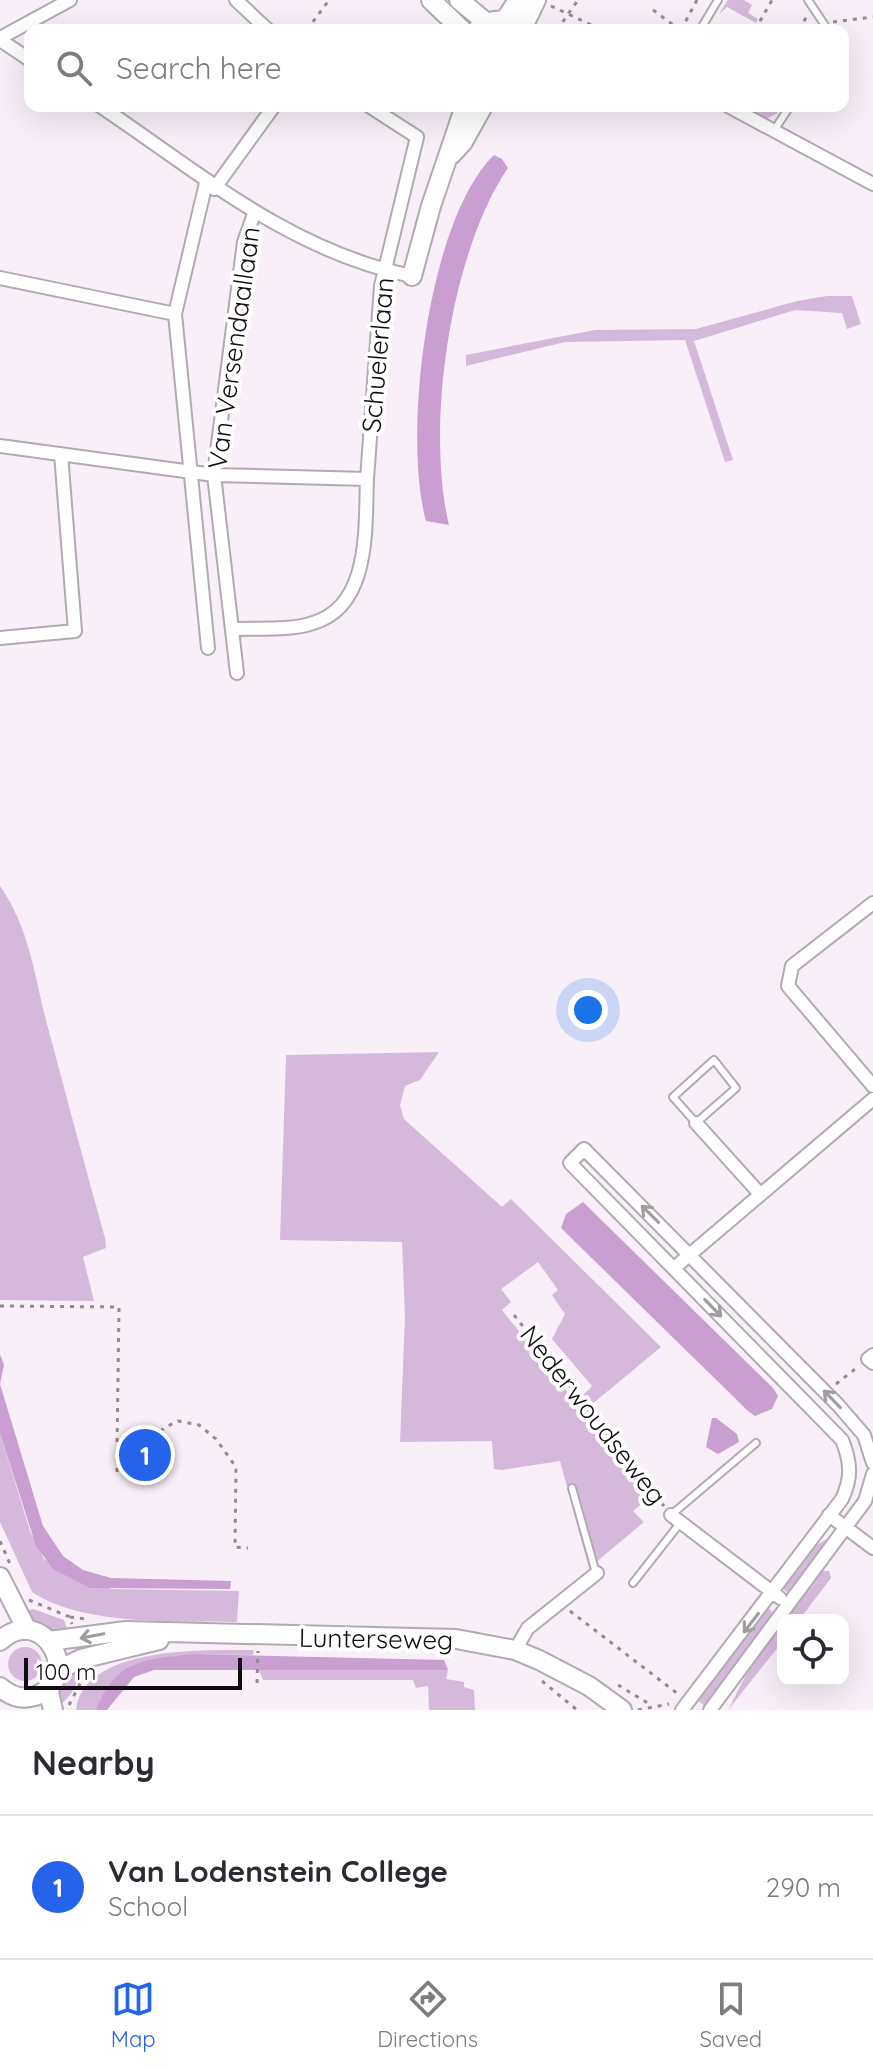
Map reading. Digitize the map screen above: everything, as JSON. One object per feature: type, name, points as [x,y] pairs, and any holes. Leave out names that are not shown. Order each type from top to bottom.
[{"type":"main road","points":[[431,0],[456,24]]},
{"type":"main road","points":[[459,0],[500,24]]},
{"type":"main road","points":[[504,24],[518,0]]},
{"type":"main road","points":[[506,24],[541,2]]},
{"type":"main road","points":[[412,276],[463,112]]},
{"type":"main road","points":[[449,157],[463,142],[480,112]]},
{"type":"main road","points":[[0,1577],[9,1631],[49,1641],[57,1654],[58,1670],[48,1688],[30,1704],[0,1688]]},
{"type":"main road","name":"Lunterseweg","points":[[49,1641],[126,1631],[173,1635],[456,1639],[515,1650],[589,1686],[622,1710]]},
{"type":"main road","name":"Lunterseweg","points":[[58,1670],[81,1659],[173,1635]]},
{"type":"main road","name":"Lunterseweg","points":[[571,1678],[600,1710]]},
{"type":"main road","points":[[48,1688],[53,1710]]},
{"type":"street","points":[[27,24],[70,0]]},
{"type":"street","points":[[236,0],[262,24]]},
{"type":"street","points":[[24,26],[0,39],[24,56]]},
{"type":"street","points":[[108,112],[254,214],[372,268],[412,276]]},
{"type":"street","points":[[210,186],[269,112]]},
{"type":"street","name":"Schuelerlaan","points":[[233,629],[310,625],[331,616],[344,605],[361,562],[385,271],[417,137],[378,112]]},
{"type":"street","points":[[740,112],[873,184]]},
{"type":"street","name":"Van Versendaallaan","points":[[208,648],[175,314],[210,186]]},
{"type":"street","name":"Van Versendaallaan","points":[[237,673],[214,475],[244,242],[254,214]]},
{"type":"street","points":[[0,278],[175,314]]},
{"type":"street","points":[[0,446],[214,475],[367,479]]},
{"type":"street","points":[[0,638],[75,631],[61,454]]},
{"type":"street","points":[[873,903],[792,966],[788,975],[788,986],[873,1086]]},
{"type":"street","points":[[674,1268],[873,1099]]},
{"type":"street","points":[[696,1123],[760,1194]]},
{"type":"street","points":[[682,1705],[773,1594],[829,1515],[849,1484],[850,1459],[842,1440],[570,1163],[584,1149],[826,1392],[864,1435],[873,1463]]},
{"type":"street","points":[[710,1710],[865,1501],[873,1474]]},
{"type":"street","points":[[829,1515],[872,1544]]},
{"type":"street","points":[[676,1518],[789,1605]]},
{"type":"street","points":[[515,1650],[528,1628],[597,1573]]},
{"type":"lane","points":[[704,24],[718,0]]},
{"type":"lane","points":[[810,3],[824,22]]},
{"type":"lane","points":[[775,129],[786,112]]},
{"type":"lane","points":[[714,1060],[736,1088],[696,1123],[673,1097],[714,1060]]},
{"type":"lane","points":[[633,1583],[676,1518],[756,1443]]},
{"type":"lane","points":[[572,1488],[597,1573]]},
{"type":"path","points":[[311,24],[329,0]]},
{"type":"path","points":[[560,24],[578,0]]},
{"type":"path","points":[[683,24],[697,0]]},
{"type":"path","points":[[758,24],[772,0]]},
{"type":"path","points":[[541,2],[589,24]]},
{"type":"path","points":[[801,24],[810,3]]},
{"type":"path","points":[[653,10],[672,24]]},
{"type":"path","points":[[824,22],[873,17]]},
{"type":"path","points":[[0,1306],[119,1307],[117,1472]]},
{"type":"path","name":"Nederwoudseweg","points":[[514,1315],[676,1518]]},
{"type":"path","points":[[826,1392],[871,1359]]},
{"type":"path","points":[[117,1449],[149,1443],[164,1428],[178,1421],[199,1425],[216,1439],[236,1467],[235,1547],[248,1548]]},
{"type":"path","points":[[559,1602],[661,1678],[682,1705]]},
{"type":"path","points":[[257,1683],[258,1652]]},
{"type":"path","points":[[530,1675],[577,1710]]},
{"type":"path","points":[[638,1710],[664,1703],[682,1705]]},
{"type":"shaded area","points":[[728,0],[744,0],[752,5],[748,13],[758,19],[756,23],[727,7],[719,14]]},
{"type":"shaded area","points":[[752,112],[778,113],[766,119]]},
{"type":"shaded area","points":[[494,155],[502,159],[508,168],[488,203],[471,245],[448,340],[440,439],[442,484],[449,525],[426,521],[419,483],[417,436],[426,329],[437,276],[452,227],[471,186]]},
{"type":"shaded area","points":[[852,296],[861,324],[847,329],[842,313],[795,310],[694,341],[733,460],[725,462],[685,340],[565,342],[466,366],[466,355],[595,330],[696,329],[797,301]]},
{"type":"shaded area","points":[[0,886],[25,936],[105,1238],[106,1248],[83,1257],[94,1301],[0,1300]]},
{"type":"shaded area","points":[[439,1052],[420,1080],[405,1086],[400,1105],[404,1119],[502,1207],[511,1199],[661,1347],[591,1405],[583,1395],[592,1386],[552,1339],[565,1314],[552,1295],[558,1290],[538,1262],[501,1289],[511,1302],[502,1310],[651,1497],[633,1511],[644,1522],[589,1568],[560,1461],[502,1470],[494,1469],[492,1441],[400,1442],[405,1316],[402,1242],[280,1240],[286,1055]]},
{"type":"shaded area","points":[[583,1202],[773,1388],[778,1396],[772,1409],[755,1416],[748,1411],[561,1228],[566,1214]]},
{"type":"shaded area","points":[[0,1354],[4,1365],[0,1384]]},
{"type":"shaded area","points":[[0,1384],[43,1526],[63,1556],[83,1570],[111,1578],[231,1581],[230,1589],[90,1588],[53,1569],[36,1546],[0,1433]]},
{"type":"shaded area","points":[[712,1418],[737,1434],[739,1442],[718,1454],[706,1447]]},
{"type":"shaded area","points":[[0,1433],[30,1531],[44,1559],[111,1589],[239,1591],[237,1622],[159,1621],[103,1616],[53,1603],[32,1592],[0,1522]]},
{"type":"shaded area","points":[[832,1536],[789,1594],[783,1589],[817,1545]]},
{"type":"shaded area","points":[[822,1571],[829,1571],[831,1578],[804,1614],[790,1614]]},
{"type":"shaded area","points":[[768,1608],[775,1614],[705,1706],[697,1700]]},
{"type":"shaded area","points":[[33,1609],[64,1620],[69,1634],[55,1634],[21,1613]]},
{"type":"shaded area","points":[[777,1630],[777,1649],[728,1710],[751,1665]]},
{"type":"shaded area","points":[[25,1647],[37,1652],[42,1664],[37,1676],[25,1681],[13,1676],[8,1664],[13,1652]]},
{"type":"shaded area","points":[[254,1650],[253,1655],[194,1654],[114,1679],[96,1710],[76,1710],[84,1689],[100,1673],[123,1662],[179,1652]]},
{"type":"shaded area","points":[[194,1654],[444,1660],[448,1670],[154,1670],[134,1677],[107,1710],[96,1710],[114,1680],[135,1664]]},
{"type":"shaded area","points":[[78,1666],[74,1689],[57,1706],[62,1683]]},
{"type":"shaded area","points":[[259,1670],[448,1670],[446,1679],[464,1682],[464,1687],[474,1690],[475,1710],[429,1710],[428,1686],[416,1688],[413,1680],[263,1680]]},
{"type":"place","name":"Van Lodenstein College","points":[[145,1455]]}]
